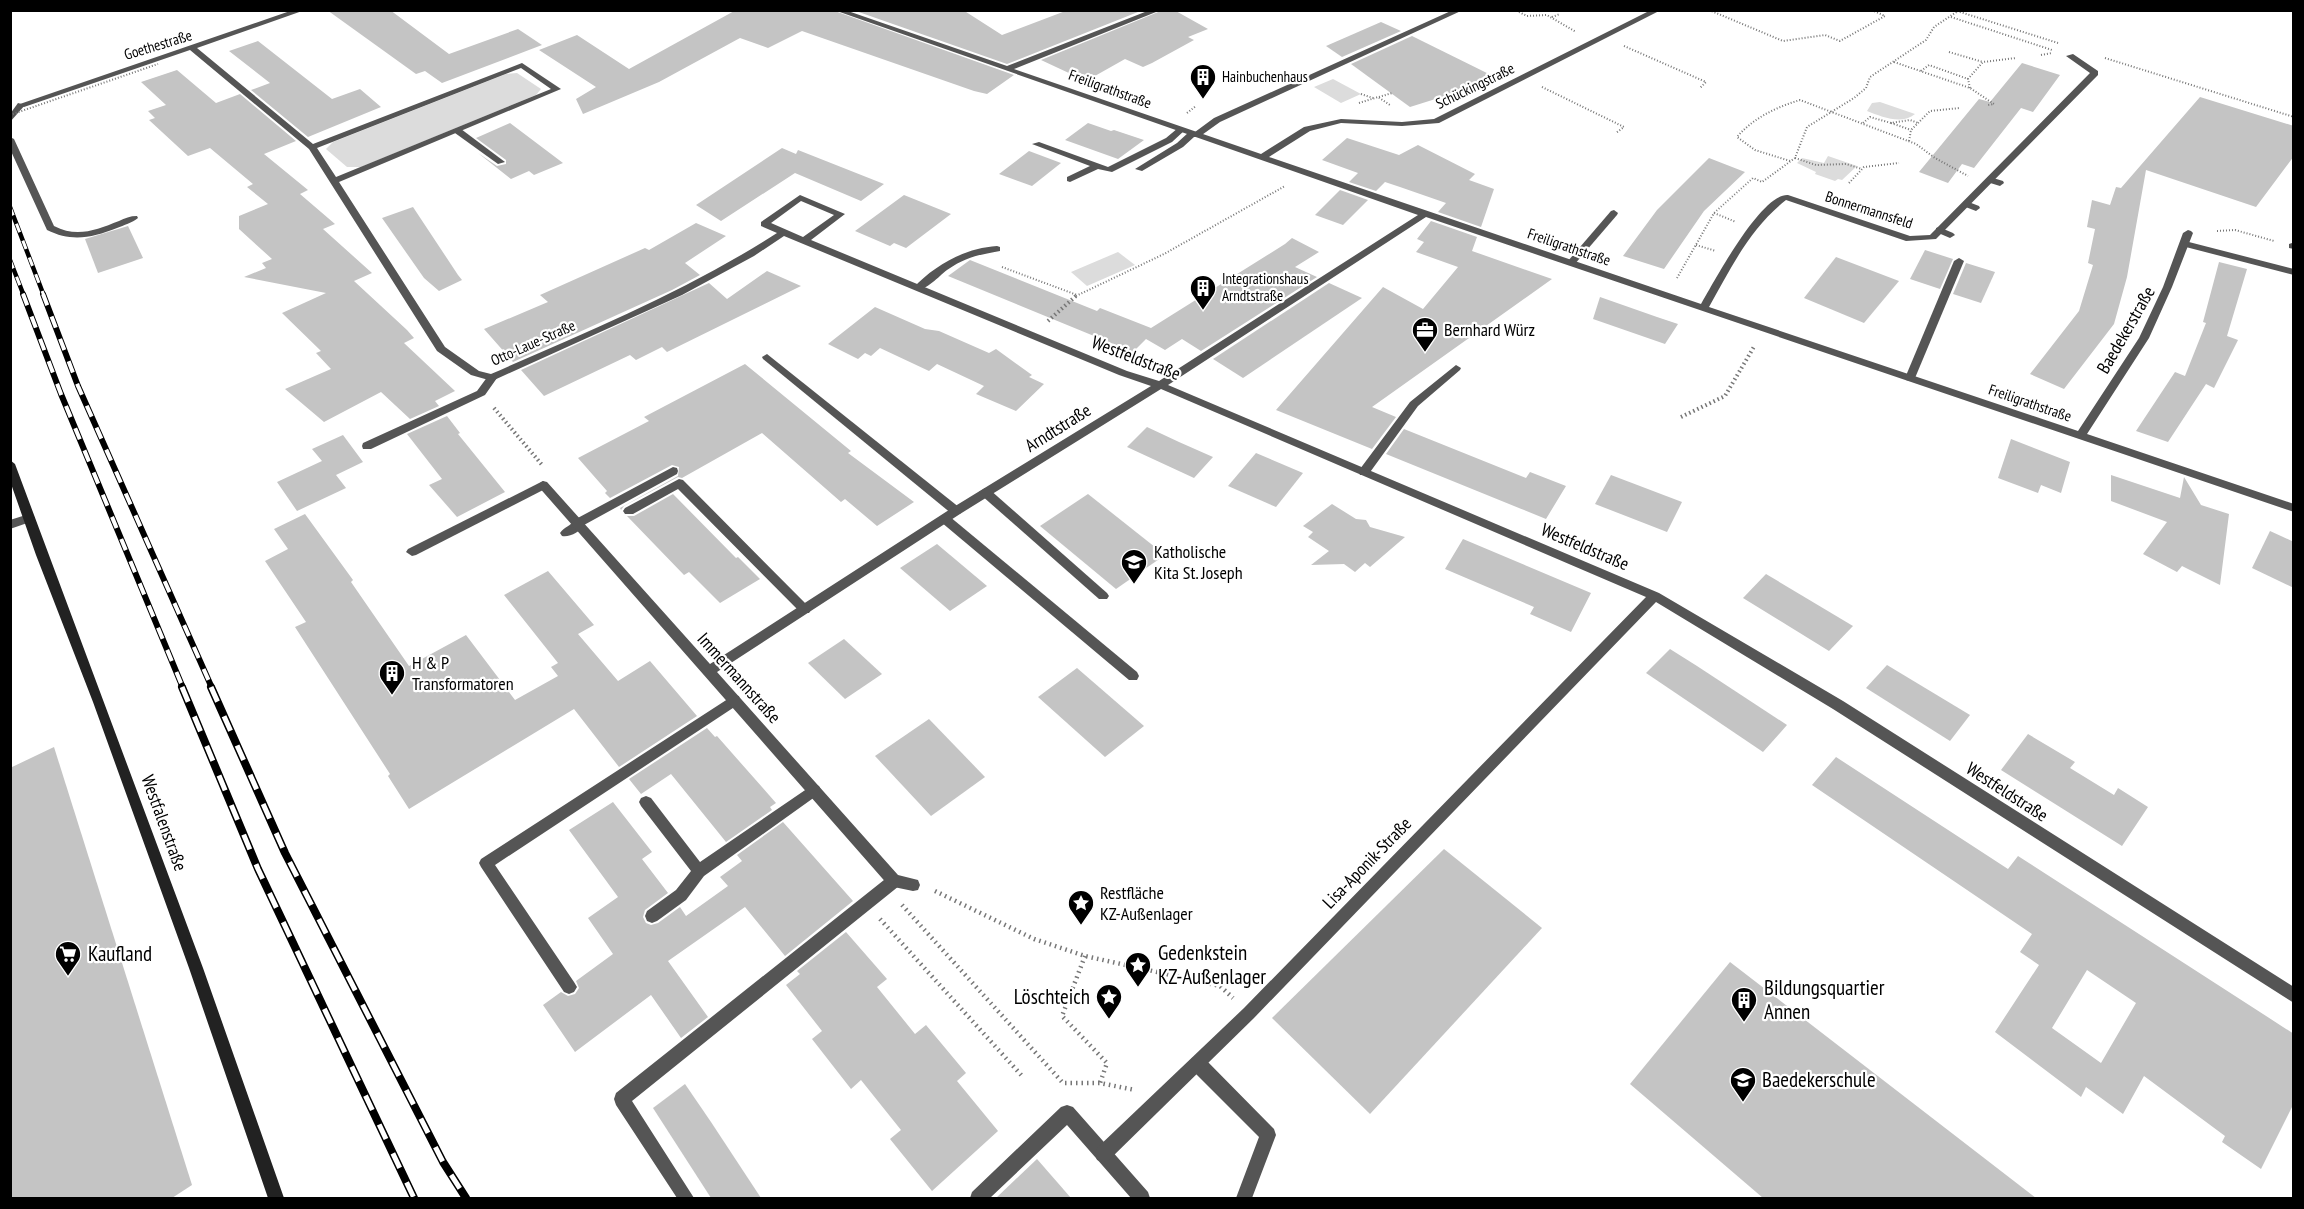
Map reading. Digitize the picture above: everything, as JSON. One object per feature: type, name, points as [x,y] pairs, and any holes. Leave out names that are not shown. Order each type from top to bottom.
[{"type":"street","name":"Goethestraße","points":[[10,120],[21,105],[175,51],[192,48],[302,10]]},
{"type":"street","name":"Freiligrathstraße","points":[[837,10],[1425,214],[2294,508]]},
{"type":"street","points":[[1009,68],[1158,10]]},
{"type":"street","points":[[1139,169],[1217,120],[1460,10]]},
{"type":"street","name":"Schückingstraße","points":[[1262,158],[1306,129],[1341,121],[1402,124],[1436,121],[1658,10]]},
{"type":"street","name":"Otto-Laue-Straße","points":[[192,48],[312,147],[441,349],[475,373],[492,378],[668,298],[765,245],[784,232]]},
{"type":"street","name":"Bonnermannsfeld","points":[[1703,309],[1740,246],[1763,214],[1785,197],[1909,239],[1933,237],[2095,73],[2070,56]]},
{"type":"street","points":[[312,147],[522,65],[557,89],[334,181]]},
{"type":"street","points":[[1036,144],[1109,170],[1169,140],[1181,130]]},
{"type":"street","points":[[458,131],[501,162]]},
{"type":"street","points":[[10,139],[50,228],[62,236],[83,237],[134,218]]},
{"type":"street","points":[[1070,179],[1098,166]]},
{"type":"street","points":[[1988,182],[2000,183]]},
{"type":"street","points":[[801,198],[841,214],[805,240],[764,224],[801,198]]},
{"type":"street","points":[[1966,204],[1976,208]]},
{"type":"street","points":[[1571,263],[1614,213]]},
{"type":"street","name":"Arndtstraße","points":[[708,671],[985,492],[1160,385],[1425,214]]},
{"type":"street","points":[[1939,230],[1950,235]]},
{"type":"street","points":[[2187,238],[2294,272]]},
{"type":"street","name":"Baedekerstraße","points":[[2081,436],[2089,417],[2124,372],[2160,309],[2187,238]]},
{"type":"street","name":"Westfeldstraße","points":[[805,240],[1123,374],[1160,385],[1655,596],[1838,705],[2294,996]]},
{"type":"street","points":[[918,288],[964,254],[997,249]]},
{"type":"street","points":[[1910,378],[1959,261]]},
{"type":"street","points":[[767,357],[956,511]]},
{"type":"street","points":[[1364,472],[1414,405],[1456,368]]},
{"type":"street","points":[[367,446],[482,393],[492,378]]},
{"type":"street","name":"Westfalenstraße","points":[[10,464],[188,945],[276,1198]]},
{"type":"street","points":[[566,532],[673,471]]},
{"type":"street","points":[[629,511],[679,483],[805,610]]},
{"type":"street","points":[[412,552],[543,485]]},
{"type":"street","name":"Immermannstraße","points":[[543,485],[814,790],[890,884]]},
{"type":"street","points":[[985,492],[1103,596]]},
{"type":"street","points":[[10,525],[29,518]]},
{"type":"street","points":[[945,519],[1133,676]]},
{"type":"street","name":"Lisa-Aponik-Straße","points":[[1103,1154],[1198,1064],[1655,596]]},
{"type":"street","points":[[569,987],[486,863],[734,700]]},
{"type":"street","points":[[652,916],[681,895],[699,871],[814,790]]},
{"type":"street","points":[[646,802],[699,871]]},
{"type":"street","points":[[686,1198],[622,1099],[890,884],[913,885]]},
{"type":"street","points":[[1198,1064],[1268,1135],[1244,1198]]},
{"type":"street","points":[[978,1198],[1067,1113],[1142,1198]]},
{"type":"path","points":[[1709,10],[1783,41],[1825,35],[1840,41],[1885,16],[1872,10]]},
{"type":"path","points":[[1673,298],[1682,286],[1676,280],[1714,213],[1753,178],[1762,182],[1795,158],[1807,127],[1854,98],[1866,88],[1870,77],[1926,40],[1934,27],[1957,11],[2058,43]]},
{"type":"path","points":[[1519,12],[1527,16],[1547,15],[1595,42]]},
{"type":"path","points":[[1551,17],[1560,14]]},
{"type":"path","points":[[1951,17],[2070,56]]},
{"type":"path","points":[[1604,37],[1706,82],[1700,88]]},
{"type":"path","points":[[1949,52],[1983,62],[2016,58]]},
{"type":"path","points":[[2101,56],[2294,117]]},
{"type":"path","points":[[1894,62],[1970,88],[1994,104],[1988,105]]},
{"type":"path","points":[[1968,79],[1983,62]]},
{"type":"path","points":[[10,115],[158,64]]},
{"type":"path","points":[[1921,71],[1929,65],[1968,79]]},
{"type":"path","points":[[1522,78],[1624,128],[1616,133]]},
{"type":"path","points":[[1968,79],[1970,88]]},
{"type":"path","points":[[1378,97],[1392,93]]},
{"type":"path","points":[[1360,94],[1373,98]]},
{"type":"path","points":[[1790,161],[1761,154],[1745,146],[1737,137],[1743,127],[1785,104],[1800,100],[1910,141],[1935,158],[1988,182]]},
{"type":"path","points":[[1910,141],[1911,130],[1930,111],[1960,108]]},
{"type":"path","points":[[1863,123],[1870,117],[1911,130]]},
{"type":"path","points":[[1891,123],[1910,120],[1918,123]]},
{"type":"path","points":[[1795,158],[1816,165],[1846,164],[1862,170]]},
{"type":"path","points":[[1926,159],[1935,158]]},
{"type":"path","points":[[1849,183],[1864,167],[1899,163]]},
{"type":"path","points":[[1031,335],[1077,295],[1164,254],[1291,183],[1302,171]]},
{"type":"path","points":[[2187,238],[2235,230],[2293,246]]},
{"type":"path","points":[[1006,261],[999,266],[1077,295]]},
{"type":"path","points":[[1681,417],[1725,396],[1765,329]]},
{"type":"path","points":[[482,393],[551,476],[543,485]]},
{"type":"path","points":[[890,884],[1063,1083],[1100,1083],[1134,1089],[1153,1108]]},
{"type":"path","points":[[913,885],[931,889],[1034,939],[1084,956],[1220,986],[1234,998]]},
{"type":"path","points":[[866,903],[1023,1077]]},
{"type":"path","points":[[1084,956],[1062,1016],[1107,1063],[1100,1083]]},
{"type":"shaded area","points":[[517,73],[541,89],[536,95],[361,167],[347,167],[326,149],[333,142],[506,74]]},
{"type":"shaded area","points":[[1333,79],[1361,94],[1341,103],[1314,87]]},
{"type":"shaded area","points":[[1880,102],[1915,114],[1898,119],[1867,111],[1872,103]]},
{"type":"shaded area","points":[[1828,156],[1857,166],[1842,180],[1835,181],[1815,174],[1816,172],[1797,163],[1802,158],[1824,163]]},
{"type":"shaded area","points":[[1118,252],[1135,265],[1087,286],[1071,272]]},
{"type":"building","points":[[327,10],[390,10],[449,54],[518,29],[542,45],[442,83],[425,71],[416,74]]},
{"type":"building","points":[[736,10],[832,10],[1014,75],[987,94],[802,31],[768,48],[740,38],[659,82],[583,114],[576,99],[596,87],[539,50],[577,35],[629,69]]},
{"type":"building","points":[[853,10],[963,10],[1002,35],[1068,10],[1143,10],[1007,64]]},
{"type":"building","points":[[1163,10],[1174,10],[1208,29],[1188,37],[1194,40],[1143,67],[1125,59],[1086,81],[1041,60]]},
{"type":"building","points":[[1381,22],[1401,31],[1342,57],[1326,46]]},
{"type":"building","points":[[1412,36],[1499,79],[1410,107],[1351,64]]},
{"type":"building","points":[[258,41],[332,99],[360,89],[381,107],[308,137],[251,90],[270,83],[229,51]]},
{"type":"building","points":[[2022,63],[2060,75],[2033,112],[2021,108],[1974,168],[1962,164],[1948,183],[1919,172],[1979,99],[1990,102]]},
{"type":"building","points":[[177,70],[216,103],[240,94],[296,141],[264,154],[308,190],[300,194],[335,224],[323,229],[372,273],[354,281],[407,330],[414,338],[404,343],[455,391],[435,401],[439,406],[410,419],[381,392],[324,422],[285,389],[331,369],[316,353],[321,351],[282,313],[326,293],[244,277],[266,268],[262,263],[272,259],[239,229],[239,216],[268,204],[247,187],[253,184],[210,148],[188,156],[149,120],[155,118],[148,111],[166,105],[141,82]]},
{"type":"building","points":[[2200,97],[2294,126],[2294,156],[2256,207],[2146,170],[2127,277],[2114,324],[2064,389],[2030,374],[2079,311],[2093,265],[2088,263],[2095,229],[2087,227],[2092,200],[2110,205],[2116,187],[2121,188]]},
{"type":"building","points":[[510,123],[563,163],[534,175],[529,171],[511,179],[478,153],[497,166],[506,164],[506,160],[476,138]]},
{"type":"building","points":[[1088,123],[1144,140],[1118,159],[1065,140]]},
{"type":"building","points":[[1347,138],[1399,155],[1418,145],[1475,174],[1469,180],[1494,189],[1481,227],[1438,212],[1446,203],[1400,187],[1385,182],[1376,191],[1349,182],[1358,173],[1322,160]]},
{"type":"building","points":[[782,148],[796,154],[798,150],[884,184],[861,201],[795,173],[721,221],[696,205]]},
{"type":"building","points":[[1029,151],[1061,163],[1032,186],[999,174]]},
{"type":"building","points":[[1709,158],[1745,172],[1704,211],[1664,269],[1623,256],[1657,210]]},
{"type":"building","points":[[1340,190],[1368,200],[1343,225],[1315,215]]},
{"type":"building","points":[[904,195],[951,214],[906,248],[894,243],[890,246],[855,231]]},
{"type":"building","points":[[413,207],[462,280],[439,291],[424,278],[382,218]]},
{"type":"building","points":[[1431,221],[1477,237],[1472,251],[1552,279],[1372,407],[1396,417],[1372,449],[1276,410],[1383,287],[1423,309],[1458,267],[1416,252],[1424,242],[1417,239]]},
{"type":"building","points":[[696,223],[726,236],[685,263],[700,275],[672,290],[513,362],[484,329],[548,302],[540,295],[645,248],[649,250]]},
{"type":"building","points":[[128,226],[143,258],[98,273],[85,239]]},
{"type":"building","points":[[1292,238],[1319,252],[1295,267],[1317,277],[1201,351],[1182,339],[1165,350],[1146,339],[1133,352],[948,276],[970,260],[1097,311],[1100,308],[1151,328]]},
{"type":"building","points":[[1925,250],[1953,259],[1940,289],[1910,279]]},
{"type":"building","points":[[1836,257],[1899,281],[1864,323],[1804,298]]},
{"type":"building","points":[[2219,262],[2247,269],[2227,336],[2238,340],[2214,388],[2206,384],[2168,442],[2136,431],[2175,372],[2185,376],[2206,323],[2203,322]]},
{"type":"building","points":[[1966,263],[1995,272],[1981,303],[1953,294]]},
{"type":"building","points":[[767,271],[801,286],[667,352],[662,347],[636,360],[630,355],[544,396],[521,370],[709,283],[727,299]]},
{"type":"building","points":[[1329,283],[1362,298],[1243,378],[1213,359]]},
{"type":"building","points":[[1600,297],[1678,324],[1665,344],[1593,319]]},
{"type":"building","points":[[875,307],[989,353],[996,349],[1032,375],[1029,377],[1044,384],[1016,411],[976,394],[984,386],[937,364],[929,371],[880,348],[871,356],[865,353],[858,359],[828,344]]},
{"type":"building","points":[[745,364],[851,451],[848,453],[914,502],[877,526],[845,499],[841,502],[762,433],[682,478],[678,477],[624,506],[621,510],[620,508],[678,476],[679,467],[672,465],[610,498],[605,493],[607,491],[578,458],[649,421],[644,417]]},
{"type":"building","points":[[447,416],[460,433],[458,434],[505,492],[457,517],[429,485],[442,479],[407,434]]},
{"type":"building","points":[[1147,427],[1213,457],[1194,478],[1127,447]]},
{"type":"building","points":[[1404,429],[1526,478],[1530,472],[1566,486],[1546,519],[1386,454]]},
{"type":"building","points":[[343,435],[363,462],[336,475],[346,488],[297,511],[277,482],[322,461],[312,449]]},
{"type":"building","points":[[2011,439],[2070,462],[2061,493],[2041,485],[2038,493],[1998,478]]},
{"type":"building","points":[[1256,453],[1303,473],[1276,507],[1228,486]]},
{"type":"building","points":[[1611,475],[1682,502],[1667,532],[1595,504]]},
{"type":"building","points":[[2111,475],[2180,498],[2184,477],[2201,505],[2229,514],[2220,585],[2182,566],[2177,572],[2143,554],[2167,522],[2111,501]]},
{"type":"building","points":[[673,494],[760,579],[720,603],[689,572],[684,575],[627,516],[634,516]]},
{"type":"building","points":[[1088,494],[1165,555],[1116,589],[1040,526]]},
{"type":"building","points":[[1332,504],[1356,519],[1366,520],[1370,527],[1405,537],[1370,567],[1365,563],[1355,572],[1344,564],[1311,565],[1329,551],[1308,537],[1313,532],[1303,526]]},
{"type":"building","points":[[305,514],[353,580],[351,582],[409,666],[466,635],[515,700],[558,676],[551,667],[558,663],[504,595],[548,571],[594,625],[578,634],[618,681],[650,661],[697,716],[619,767],[574,709],[409,809],[388,776],[390,774],[295,627],[306,622],[265,561],[288,549],[274,529]]},
{"type":"building","points":[[2270,531],[2294,542],[2294,588],[2252,568]]},
{"type":"building","points":[[1463,539],[1591,593],[1571,632],[1530,614],[1534,607],[1445,569]]},
{"type":"building","points":[[937,544],[987,586],[950,611],[900,568]]},
{"type":"building","points":[[1766,574],[1853,626],[1829,651],[1743,598]]},
{"type":"building","points":[[844,639],[882,674],[845,699],[808,663]]},
{"type":"building","points":[[1670,649],[1787,725],[1763,752],[1646,673]]},
{"type":"building","points":[[1887,665],[1970,715],[1950,741],[1866,688]]},
{"type":"building","points":[[1077,668],[1144,726],[1105,757],[1038,697]]},
{"type":"building","points":[[929,719],[985,777],[931,816],[875,756]]},
{"type":"building","points":[[707,728],[715,737],[717,736],[776,803],[770,807],[772,810],[726,842],[671,774],[641,794],[629,779]]},
{"type":"building","points":[[2028,734],[2075,762],[2070,768],[2114,795],[2118,788],[2148,807],[2122,846],[2001,770]]},
{"type":"building","name":"Kaufland","points":[[54,747],[192,1185],[172,1198],[10,1198],[10,768]]},
{"type":"building","points":[[1836,757],[2008,869],[2018,856],[2294,1034],[2294,1103],[2261,1169],[2222,1142],[2225,1136],[2144,1076],[2123,1114],[2086,1087],[2081,1097],[1995,1032],[2039,965],[2020,952],[2032,934],[1812,785]],"holes":[[[2087,970],[2136,1003],[2101,1063],[2052,1028]]]},
{"type":"building","points":[[613,802],[652,852],[642,859],[668,893],[645,910],[643,917],[646,923],[651,925],[658,923],[680,907],[686,916],[728,886],[720,877],[742,861],[737,855],[783,822],[853,901],[785,956],[745,907],[668,961],[708,1017],[681,1038],[651,995],[575,1052],[543,1005],[561,992],[568,996],[575,994],[579,988],[576,981],[613,954],[588,918],[618,897],[569,830]]},
{"type":"building","points":[[1444,849],[1542,928],[1370,1114],[1272,1018]]},
{"type":"building","points":[[846,932],[887,979],[877,987],[915,1034],[926,1025],[966,1073],[957,1081],[998,1131],[932,1191],[890,1139],[901,1130],[861,1080],[851,1089],[812,1039],[822,1031],[786,985],[800,974],[797,971]]},
{"type":"building","name":"Bildungsquartier Annen","points":[[1730,962],[2036,1198],[1763,1198],[1630,1084]]},
{"type":"building","points":[[685,1084],[761,1198],[711,1198],[653,1108]]},
{"type":"building","points":[[1037,1159],[1071,1198],[996,1198]]},
{"type":"railway","points":[[10,207],[44,296]]},
{"type":"railway","points":[[10,260],[24,296]]},
{"type":"railway","points":[[23,294],[61,394],[183,688]]},
{"type":"railway","points":[[43,294],[78,386],[212,688]]},
{"type":"railway","points":[[182,687],[258,869],[414,1198]]},
{"type":"railway","points":[[211,687],[285,853],[443,1162],[466,1198]]},
{"type":"place","name":"Hainbuchenhaus","points":[[1203,100]]},
{"type":"place","name":"Integrationshaus Arndtstraße","points":[[1203,311]]},
{"type":"place","name":"Bernhard Würz","points":[[1425,353]]},
{"type":"place","name":"Katholische Kita St. Joseph","points":[[1134,585]]},
{"type":"place","name":"H & P Transformatoren","points":[[392,696]]},
{"type":"place","name":"Restfläche KZ-Außenlager","points":[[1081,926]]},
{"type":"place","name":"Kaufland","points":[[68,977]]},
{"type":"place","name":"Gedenkstein KZ-Außenlager","points":[[1138,988]]},
{"type":"place","name":"Löschteich","points":[[1109,1020]]},
{"type":"place","name":"Bildungsquartier Annen","points":[[1744,1023]]},
{"type":"place","name":"Baedekerschule","points":[[1743,1103]]}]
